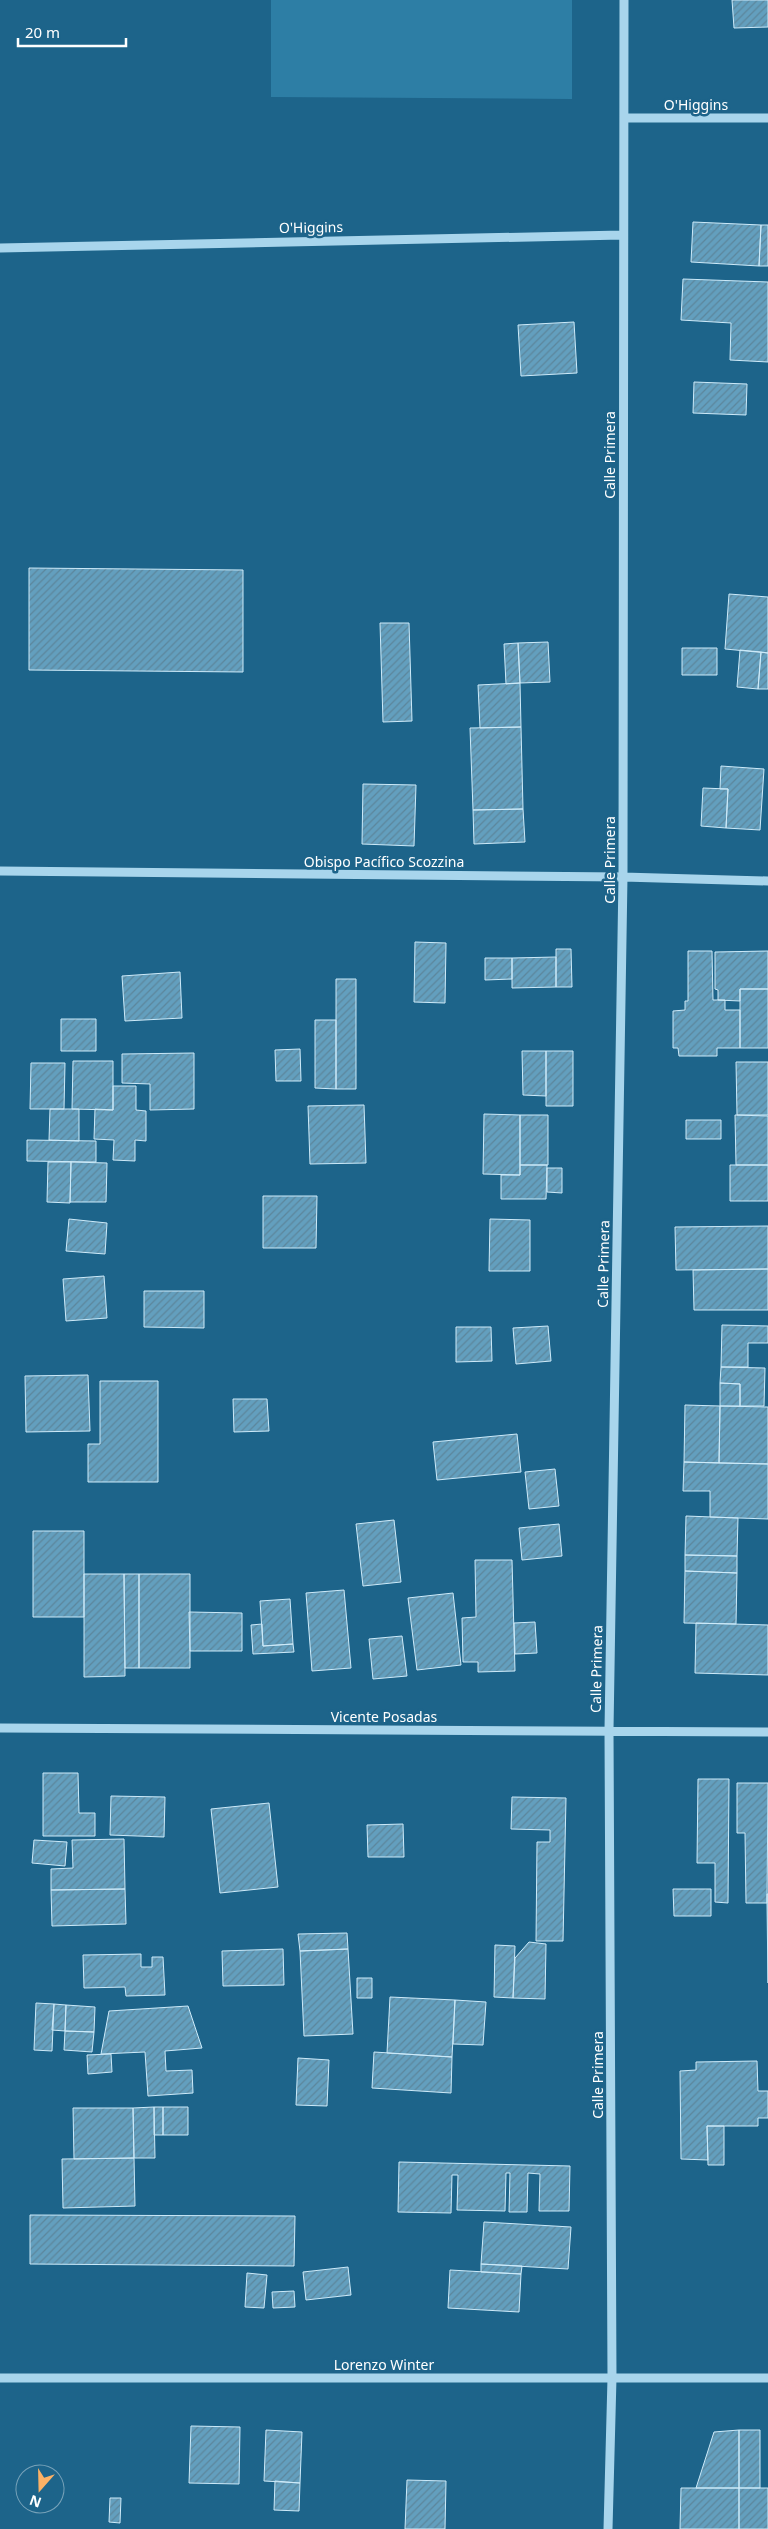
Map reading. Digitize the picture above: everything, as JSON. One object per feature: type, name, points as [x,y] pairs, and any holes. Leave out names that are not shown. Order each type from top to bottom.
[{"type":"street","name":"Calle Primera","points":[[608,2529],[612,2378],[609,1730],[623,877],[622,235],[624,0]]},
{"type":"street","name":"O'Higgins","points":[[624,118],[768,118]]},
{"type":"street","name":"O'Higgins","points":[[0,248],[622,235]]},
{"type":"street","name":"Obispo Pacífico Scozzina","points":[[0,871],[623,877],[768,881]]},
{"type":"street","name":"Vicente Posadas","points":[[0,1728],[768,1732]]},
{"type":"street","name":"Lorenzo Winter","points":[[0,2378],[768,2378]]},
{"type":"shaded area","points":[[271,0],[572,0],[572,99],[271,97]]},
{"type":"building","points":[[732,0],[768,0],[768,27],[734,28]]},
{"type":"building","points":[[693,222],[761,225],[759,266],[691,262]]},
{"type":"building","points":[[761,225],[768,225],[768,266],[759,266]]},
{"type":"building","points":[[683,279],[768,282],[768,362],[730,360],[731,323],[681,320]]},
{"type":"building","points":[[574,322],[577,373],[521,376],[518,325]]},
{"type":"building","points":[[694,382],[747,384],[746,415],[693,413]]},
{"type":"building","points":[[29,568],[243,570],[243,672],[29,670]]},
{"type":"building","points":[[729,594],[768,597],[768,653],[725,649]]},
{"type":"building","points":[[380,623],[409,623],[412,721],[383,722]]},
{"type":"building","points":[[548,642],[550,682],[520,683],[518,643]]},
{"type":"building","points":[[518,643],[520,683],[506,684],[504,644]]},
{"type":"building","points":[[682,648],[717,648],[717,675],[682,675]]},
{"type":"building","points":[[740,650],[761,652],[758,689],[737,687]]},
{"type":"building","points":[[761,652],[768,653],[768,689],[758,689]]},
{"type":"building","points":[[520,683],[521,727],[480,728],[478,685]]},
{"type":"building","points":[[521,727],[523,809],[473,810],[470,728]]},
{"type":"building","points":[[721,766],[764,769],[760,830],[726,828],[728,789],[720,789]]},
{"type":"building","points":[[363,784],[416,785],[414,846],[362,844]]},
{"type":"building","points":[[703,788],[728,789],[726,828],[701,826]]},
{"type":"building","points":[[523,809],[525,842],[474,844],[473,810]]},
{"type":"building","points":[[415,942],[446,943],[445,1003],[414,1002]]},
{"type":"building","points":[[556,949],[571,949],[572,987],[556,987]]},
{"type":"building","points":[[688,951],[712,951],[713,1000],[725,1000],[725,1010],[740,1010],[740,1048],[717,1048],[717,1056],[679,1056],[678,1048],[673,1048],[673,1011],[685,1010],[685,1001],[688,1001]]},
{"type":"building","points":[[768,951],[768,989],[740,989],[740,1001],[718,1000],[718,990],[715,989],[715,952]]},
{"type":"building","points":[[556,957],[556,987],[512,988],[512,958]]},
{"type":"building","points":[[485,958],[512,958],[512,979],[485,980]]},
{"type":"building","points":[[180,972],[182,1018],[125,1021],[122,976]]},
{"type":"building","points":[[336,979],[356,979],[356,1089],[336,1089]]},
{"type":"building","points":[[740,989],[768,989],[768,1048],[740,1048]]},
{"type":"building","points":[[61,1019],[96,1019],[96,1051],[61,1051]]},
{"type":"building","points":[[315,1020],[336,1020],[336,1089],[315,1088]]},
{"type":"building","points":[[300,1049],[301,1081],[276,1081],[275,1050]]},
{"type":"building","points":[[522,1051],[546,1051],[546,1096],[523,1095]]},
{"type":"building","points":[[546,1051],[573,1051],[573,1106],[546,1106]]},
{"type":"building","points":[[194,1053],[194,1109],[150,1110],[150,1084],[122,1083],[122,1054]]},
{"type":"building","points":[[73,1061],[113,1061],[113,1110],[72,1109]]},
{"type":"building","points":[[736,1062],[768,1062],[768,1115],[737,1115]]},
{"type":"building","points":[[31,1063],[65,1063],[64,1109],[30,1109]]},
{"type":"building","points":[[113,1086],[136,1086],[136,1110],[146,1111],[146,1141],[135,1140],[135,1161],[113,1160],[114,1140],[94,1139],[95,1109],[113,1110]]},
{"type":"building","points":[[364,1105],[366,1163],[310,1164],[308,1106]]},
{"type":"building","points":[[50,1109],[79,1109],[79,1141],[49,1140]]},
{"type":"building","points":[[484,1114],[520,1115],[520,1175],[483,1174]]},
{"type":"building","points":[[520,1115],[548,1115],[548,1165],[520,1165]]},
{"type":"building","points":[[735,1115],[768,1116],[768,1165],[736,1165]]},
{"type":"building","points":[[686,1120],[721,1120],[721,1139],[686,1139]]},
{"type":"building","points":[[27,1140],[96,1141],[96,1162],[27,1161]]},
{"type":"building","points":[[48,1162],[71,1162],[70,1203],[47,1202]]},
{"type":"building","points":[[71,1162],[107,1163],[106,1202],[70,1202]]},
{"type":"building","points":[[520,1165],[547,1165],[546,1199],[501,1199],[501,1175],[520,1175]]},
{"type":"building","points":[[730,1165],[768,1165],[768,1201],[730,1201]]},
{"type":"building","points":[[547,1168],[562,1168],[562,1193],[547,1192]]},
{"type":"building","points":[[263,1196],[317,1196],[316,1248],[263,1248]]},
{"type":"building","points":[[69,1219],[107,1223],[105,1254],[66,1251]]},
{"type":"building","points":[[490,1219],[530,1220],[530,1271],[489,1271]]},
{"type":"building","points":[[768,1226],[768,1269],[676,1270],[675,1227]]},
{"type":"building","points":[[768,1269],[768,1310],[694,1310],[693,1270]]},
{"type":"building","points":[[104,1276],[107,1318],[66,1321],[63,1279]]},
{"type":"building","points":[[144,1291],[204,1291],[204,1328],[144,1327]]},
{"type":"building","points":[[722,1325],[768,1326],[768,1343],[748,1343],[748,1367],[721,1367]]},
{"type":"building","points":[[548,1326],[551,1361],[516,1364],[513,1328]]},
{"type":"building","points":[[456,1327],[491,1327],[492,1361],[456,1362]]},
{"type":"building","points":[[721,1367],[765,1368],[764,1406],[740,1406],[740,1384],[720,1383]]},
{"type":"building","points":[[88,1375],[90,1431],[26,1432],[25,1376]]},
{"type":"building","points":[[100,1381],[158,1381],[158,1482],[88,1482],[88,1444],[100,1444]]},
{"type":"building","points":[[720,1383],[740,1384],[740,1406],[720,1406]]},
{"type":"building","points":[[233,1399],[267,1399],[269,1431],[234,1432]]},
{"type":"building","points":[[685,1405],[720,1406],[719,1463],[684,1462]]},
{"type":"building","points":[[720,1406],[768,1407],[768,1464],[719,1463]]},
{"type":"building","points":[[517,1434],[521,1472],[437,1480],[433,1442]]},
{"type":"building","points":[[684,1462],[768,1464],[768,1519],[710,1517],[710,1491],[683,1491]]},
{"type":"building","points":[[555,1469],[559,1506],[529,1509],[525,1472]]},
{"type":"building","points":[[686,1516],[738,1518],[737,1556],[685,1555]]},
{"type":"building","points":[[394,1520],[401,1582],[363,1586],[356,1524]]},
{"type":"building","points":[[559,1524],[562,1556],[522,1560],[519,1528]]},
{"type":"building","points":[[33,1531],[84,1531],[84,1617],[33,1617]]},
{"type":"building","points":[[685,1555],[737,1556],[737,1573],[685,1571]]},
{"type":"building","points":[[475,1560],[512,1560],[515,1671],[478,1672],[478,1662],[463,1662],[462,1618],[476,1617]]},
{"type":"building","points":[[685,1571],[737,1573],[736,1624],[684,1623]]},
{"type":"building","points":[[84,1574],[124,1574],[125,1676],[84,1677]]},
{"type":"building","points":[[124,1574],[139,1574],[139,1668],[125,1668]]},
{"type":"building","points":[[139,1574],[190,1574],[190,1668],[139,1668]]},
{"type":"building","points":[[344,1590],[351,1668],[312,1671],[306,1593]]},
{"type":"building","points":[[453,1593],[461,1665],[417,1670],[408,1598]]},
{"type":"building","points":[[290,1599],[293,1644],[263,1646],[260,1601]]},
{"type":"building","points":[[189,1612],[242,1613],[242,1651],[190,1651]]},
{"type":"building","points":[[535,1622],[537,1653],[515,1654],[514,1623]]},
{"type":"building","points":[[696,1623],[768,1625],[768,1675],[695,1673]]},
{"type":"building","points":[[262,1624],[263,1646],[293,1644],[294,1652],[253,1654],[251,1625]]},
{"type":"building","points":[[402,1636],[407,1676],[373,1679],[369,1639]]},
{"type":"building","points":[[43,1773],[78,1773],[79,1813],[95,1813],[95,1836],[43,1836]]},
{"type":"building","points":[[698,1779],[729,1779],[728,1903],[715,1902],[715,1863],[697,1863]]},
{"type":"building","points":[[737,1783],[768,1783],[767,1903],[746,1903],[745,1833],[737,1833]]},
{"type":"building","points":[[111,1796],[165,1797],[164,1837],[110,1835]]},
{"type":"building","points":[[512,1797],[566,1798],[563,1941],[536,1941],[537,1842],[550,1842],[550,1830],[511,1829]]},
{"type":"building","points":[[269,1803],[278,1887],[220,1893],[211,1809]]},
{"type":"building","points":[[403,1824],[404,1857],[368,1857],[367,1825]]},
{"type":"building","points":[[124,1839],[125,1889],[51,1890],[51,1869],[73,1868],[72,1840]]},
{"type":"building","points":[[34,1840],[67,1842],[65,1866],[32,1863]]},
{"type":"building","points":[[125,1889],[126,1924],[52,1926],[51,1890]]},
{"type":"building","points":[[673,1889],[711,1889],[711,1916],[674,1916]]},
{"type":"building","points":[[768,1894],[768,1983],[767,1903]]},
{"type":"building","points":[[347,1933],[348,1949],[300,1951],[298,1934]]},
{"type":"building","points":[[529,1942],[546,1944],[545,1999],[513,1998],[515,1958]]},
{"type":"building","points":[[495,1945],[515,1946],[513,1998],[494,1997]]},
{"type":"building","points":[[283,1949],[284,1985],[223,1986],[222,1951]]},
{"type":"building","points":[[348,1949],[353,2034],[304,2036],[300,1951]]},
{"type":"building","points":[[141,1954],[141,1967],[152,1967],[152,1957],[163,1957],[165,1995],[126,1996],[125,1987],[84,1988],[83,1955]]},
{"type":"building","points":[[357,1978],[372,1978],[372,1998],[357,1998]]},
{"type":"building","points":[[390,1997],[455,2000],[452,2057],[387,2053]]},
{"type":"building","points":[[455,2000],[486,2002],[483,2045],[453,2044]]},
{"type":"building","points":[[36,2003],[54,2004],[52,2051],[34,2050]]},
{"type":"building","points":[[54,2004],[66,2005],[65,2031],[52,2030]]},
{"type":"building","points":[[66,2005],[95,2007],[94,2032],[65,2031]]},
{"type":"building","points":[[188,2006],[202,2048],[165,2051],[166,2071],[192,2070],[193,2093],[148,2096],[145,2052],[101,2054],[109,2011]]},
{"type":"building","points":[[65,2031],[94,2032],[92,2052],[64,2050]]},
{"type":"building","points":[[374,2052],[452,2057],[451,2093],[372,2088]]},
{"type":"building","points":[[111,2054],[112,2072],[88,2074],[87,2055]]},
{"type":"building","points":[[298,2058],[329,2060],[327,2106],[296,2105]]},
{"type":"building","points":[[757,2061],[758,2091],[768,2091],[768,2118],[758,2118],[758,2126],[707,2126],[708,2160],[681,2159],[680,2071],[696,2070],[696,2062]]},
{"type":"building","points":[[154,2107],[163,2107],[163,2135],[154,2135]]},
{"type":"building","points":[[154,2107],[155,2158],[134,2158],[133,2108]]},
{"type":"building","points":[[163,2107],[188,2107],[188,2135],[163,2135]]},
{"type":"building","points":[[73,2108],[133,2108],[134,2158],[74,2159]]},
{"type":"building","points":[[707,2126],[724,2126],[724,2165],[708,2165]]},
{"type":"building","points":[[134,2158],[135,2206],[63,2208],[62,2159]]},
{"type":"building","points":[[399,2162],[570,2166],[569,2211],[539,2211],[540,2174],[528,2173],[527,2212],[509,2212],[510,2173],[506,2173],[505,2211],[457,2210],[458,2175],[452,2175],[451,2213],[398,2212]]},
{"type":"building","points":[[30,2215],[295,2216],[294,2266],[30,2264]]},
{"type":"building","points":[[484,2222],[571,2227],[568,2269],[481,2264]]},
{"type":"building","points":[[481,2264],[522,2266],[521,2274],[481,2272]]},
{"type":"building","points":[[348,2267],[351,2295],[306,2300],[303,2272]]},
{"type":"building","points":[[450,2270],[521,2274],[519,2312],[448,2308]]},
{"type":"building","points":[[247,2273],[267,2275],[264,2308],[245,2307]]},
{"type":"building","points":[[294,2291],[295,2307],[273,2308],[272,2292]]},
{"type":"building","points":[[191,2426],[240,2427],[239,2484],[189,2483]]},
{"type":"building","points":[[266,2430],[302,2432],[300,2483],[264,2481]]},
{"type":"building","points":[[739,2430],[760,2430],[760,2488],[739,2488]]},
{"type":"building","points":[[739,2430],[739,2488],[696,2488],[714,2432]]},
{"type":"building","points":[[407,2480],[446,2481],[445,2529],[405,2529]]},
{"type":"building","points":[[275,2481],[300,2483],[299,2511],[274,2510]]},
{"type":"building","points":[[681,2488],[739,2488],[739,2529],[680,2529]]},
{"type":"building","points":[[739,2488],[768,2488],[768,2529],[739,2529]]},
{"type":"building","points":[[110,2498],[121,2498],[120,2523],[109,2522]]}]
